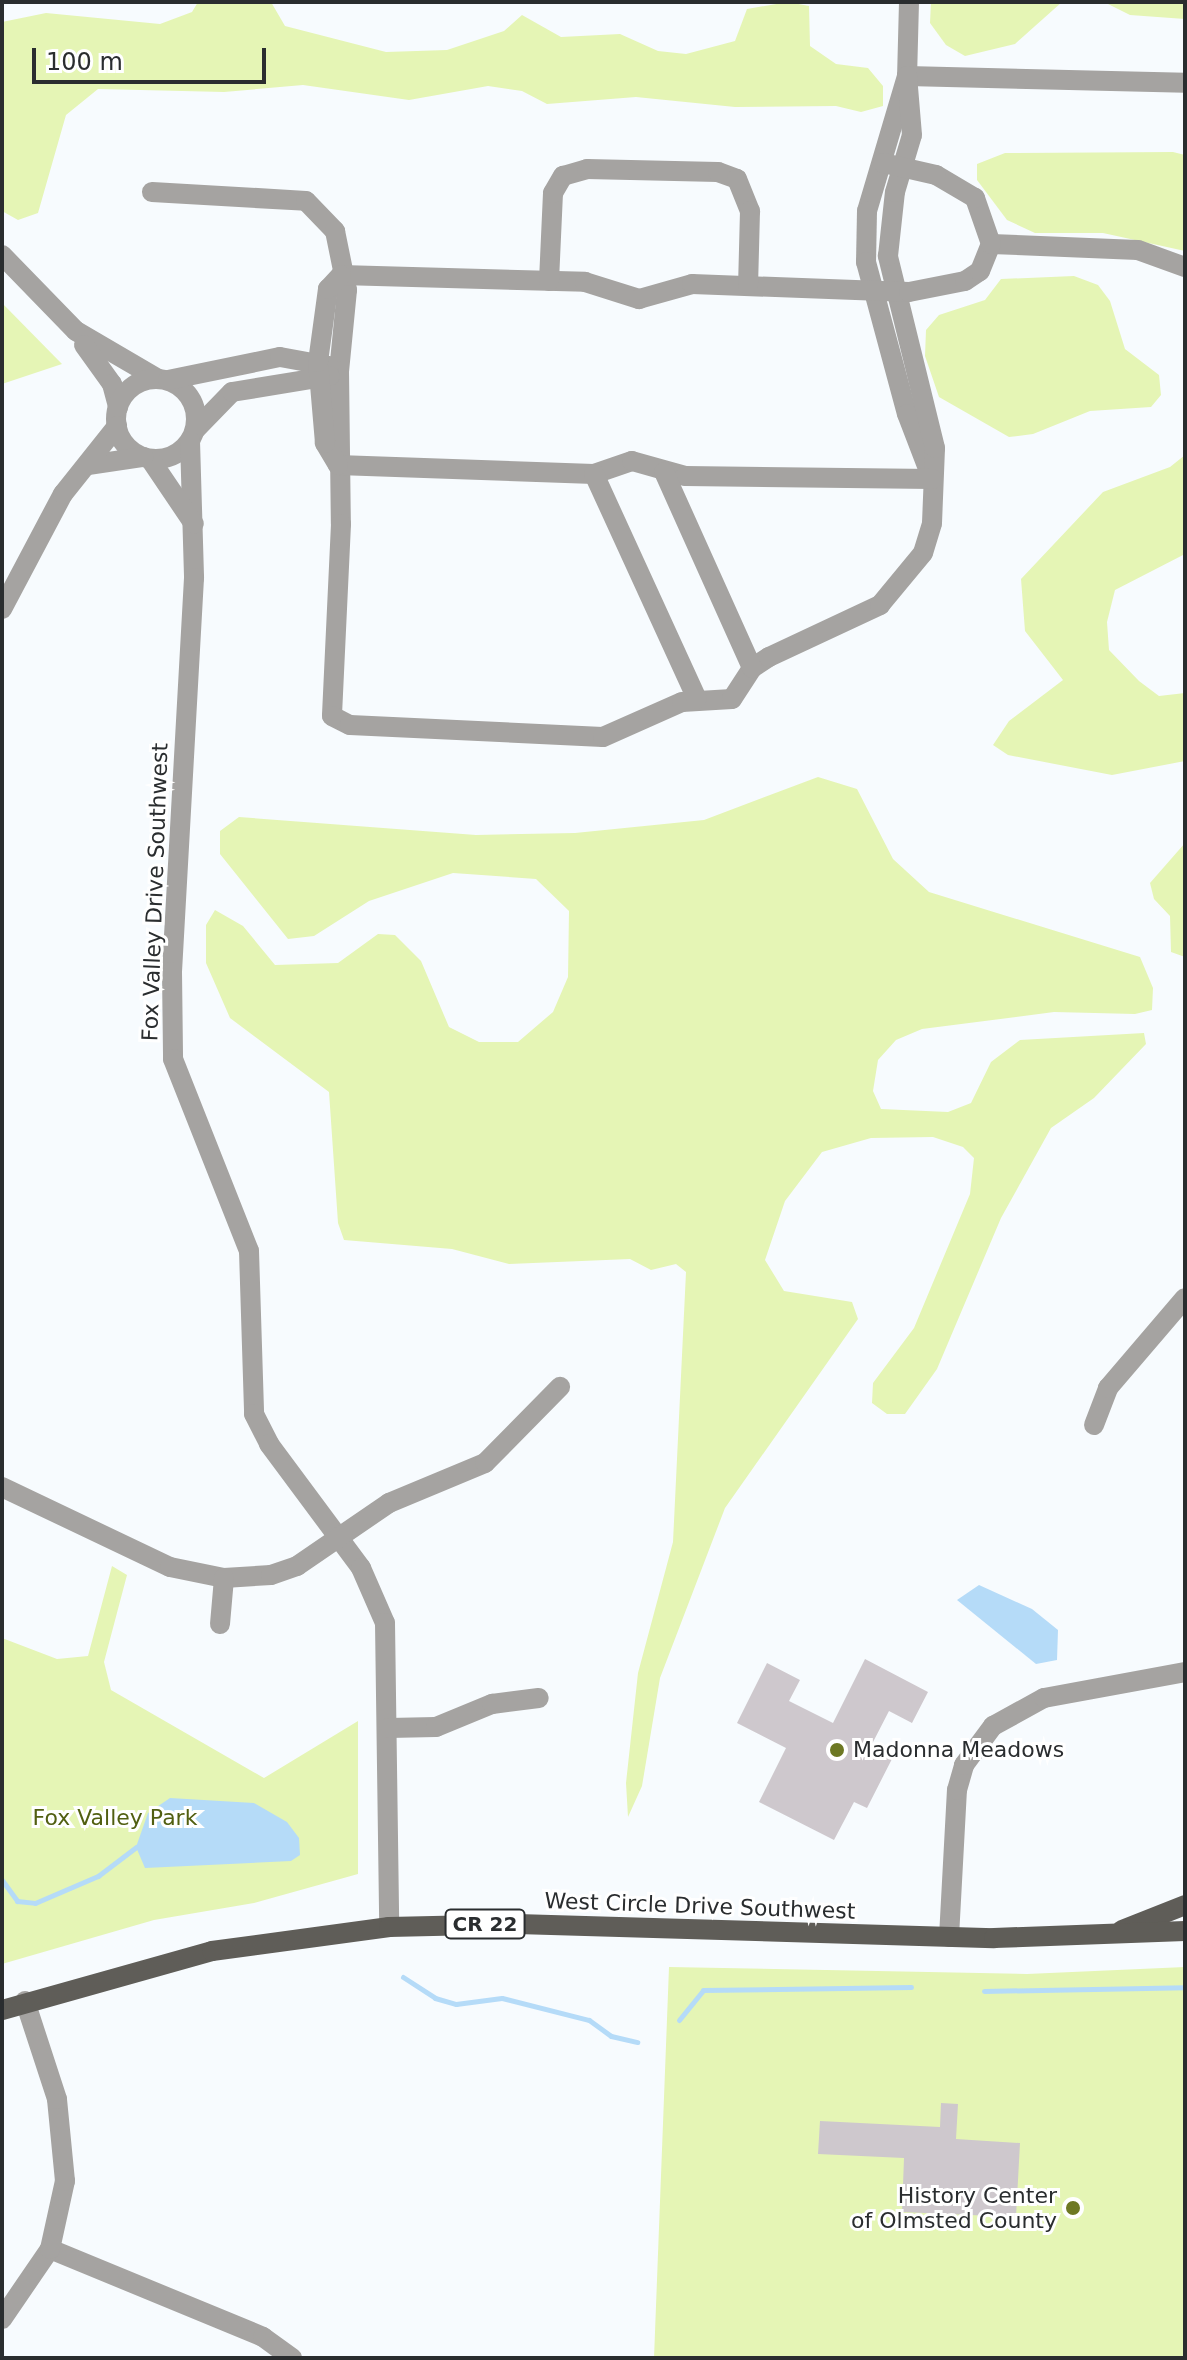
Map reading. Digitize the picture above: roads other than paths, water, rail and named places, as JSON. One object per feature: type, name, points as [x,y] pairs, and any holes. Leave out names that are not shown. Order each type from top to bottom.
[{"type":"main road","name":"West Circle Drive Southwest","points":[[1119,1932],[1185,1905]]},
{"type":"main road","name":"West Circle Drive Southwest","points":[[2,2010],[25,2001],[212,1951],[389,1927],[517,1924],[949,1937],[1185,1931]]},
{"type":"street","points":[[883,291],[866,262],[867,211],[907,76],[909,2]]},
{"type":"street","points":[[907,76],[1185,83]]},
{"type":"street","points":[[152,192],[306,201],[335,231],[341,275],[347,290],[339,371],[341,524],[331,703],[338,721],[591,738],[697,699],[732,699],[752,668],[861,617],[898,590],[929,539],[932,479],[907,414],[883,291],[889,228],[905,163],[914,103],[907,76]]},
{"type":"street","points":[[338,465],[325,443],[318,372],[328,289],[341,275],[585,282],[639,299],[692,284],[883,291],[965,281],[980,271],[991,244],[975,198],[905,163],[883,163]]},
{"type":"street","points":[[549,281],[553,193],[563,176],[587,169],[718,172],[737,179],[750,211],[748,285]]},
{"type":"street","points":[[991,244],[1138,250],[1185,267]]},
{"type":"street","points":[[2,255],[76,331],[112,384],[117,416],[130,450],[146,458],[194,524]]},
{"type":"street","points":[[76,331],[163,380],[194,406],[192,436]]},
{"type":"street","points":[[2,609],[57,504],[88,465],[133,386],[280,357],[318,372]]},
{"type":"street","points":[[88,465],[172,456],[232,392],[281,379],[339,371]]},
{"type":"street","name":"Fox Valley Drive Southwest","points":[[192,436],[194,524],[173,1059],[249,1251],[254,1414],[380,1604],[389,1728],[389,1927]]},
{"type":"street","points":[[338,465],[594,474],[632,461],[664,472],[932,479]]},
{"type":"street","points":[[664,472],[752,668]]},
{"type":"street","points":[[594,474],[697,699]]},
{"type":"street","points":[[1094,1425],[1108,1388],[1185,1298]]},
{"type":"street","points":[[2,1487],[170,1567],[224,1578],[288,1571],[337,1536],[403,1496],[485,1463],[560,1387]]},
{"type":"street","points":[[220,1624],[224,1578]]},
{"type":"street","points":[[949,1937],[957,1790],[964,1765],[993,1726],[1044,1698],[1185,1672]]},
{"type":"street","points":[[389,1728],[436,1727],[492,1704],[539,1698]]},
{"type":"street","points":[[2,2319],[50,2249],[62,2202],[64,2143],[25,2001]]},
{"type":"street","points":[[50,2249],[263,2337],[292,2358]]},
{"type":"water","points":[[979,1585],[1032,1609],[1058,1630],[1057,1660],[1036,1664],[957,1600]]},
{"type":"water","points":[[170,1798],[254,1803],[287,1822],[299,1838],[300,1855],[291,1861],[145,1868],[136,1847],[148,1813]]},
{"type":"waterway","points":[[2,1880],[17,1901],[35,1903],[98,1876],[136,1847]]},
{"type":"waterway","points":[[403,1977],[435,1998],[456,2004],[502,1998],[589,2020],[611,2036],[637,2042]]},
{"type":"waterway","points":[[679,2020],[703,1990],[911,1987]]},
{"type":"waterway","points":[[984,1991],[1185,1987]]},
{"type":"place","name":"Madonna Meadows","points":[[837,1750]]},
{"type":"place","name":"History Center of Olmsted County","points":[[1073,2208]]},
{"type":"park label","name":"Fox Valley Park","points":[[115,1818]]}]
